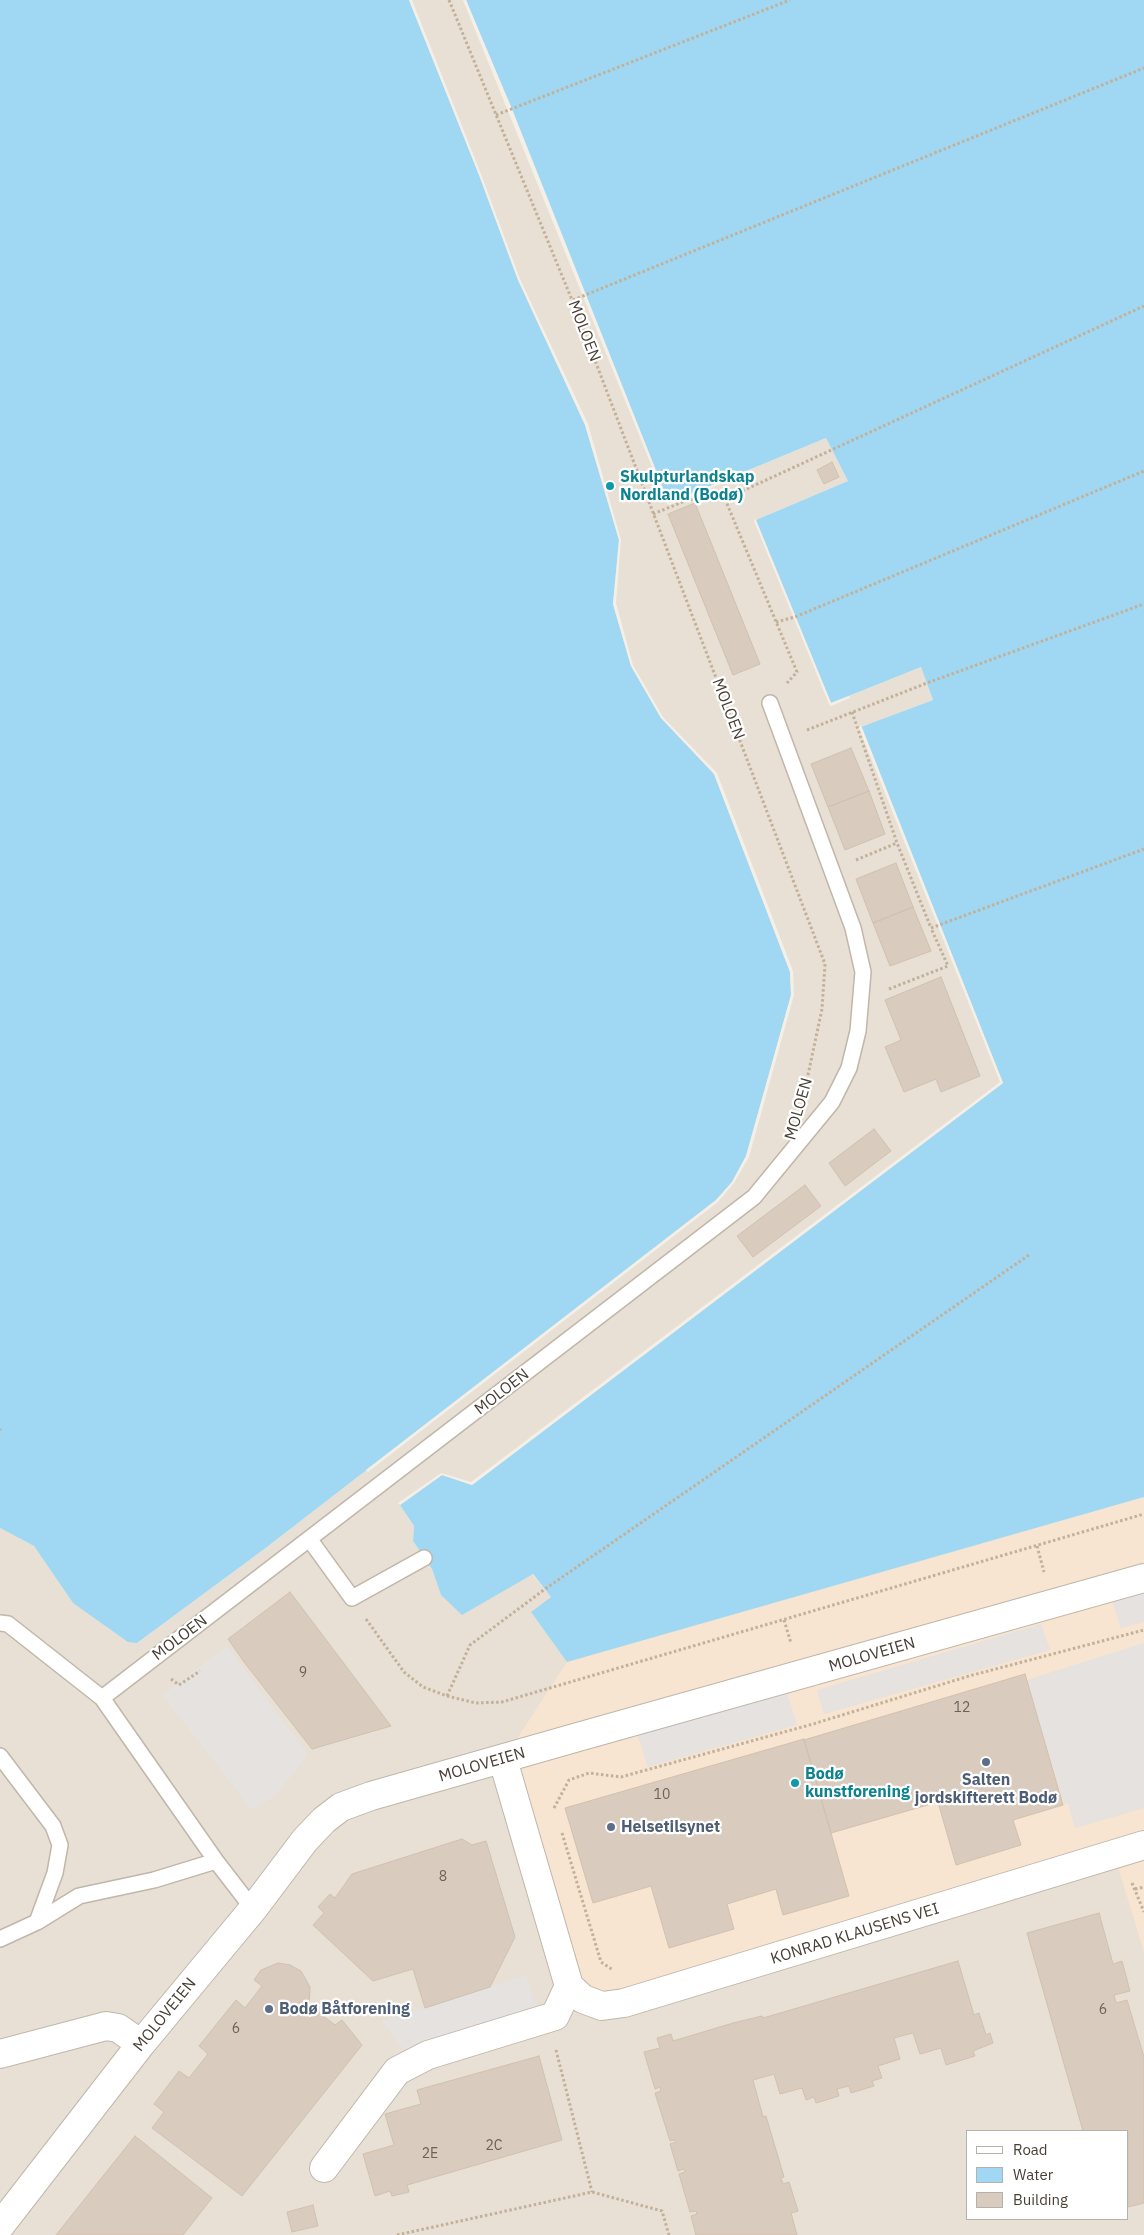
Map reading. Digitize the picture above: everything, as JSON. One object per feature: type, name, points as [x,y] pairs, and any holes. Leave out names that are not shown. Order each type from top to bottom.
[{"type":"street","name":"MOLOVEIEN","points":[[0,2226],[141,2044],[253,1909],[305,1840],[324,1820],[341,1807],[371,1796],[1144,1578]]},
{"type":"street","points":[[324,2168],[397,2071],[428,2055],[555,2016],[569,1986],[503,1760]]},
{"type":"street","name":"KONRAD KLAUSENS VEI","points":[[569,1986],[582,1999],[602,2006],[624,2003],[1144,1845]]},
{"type":"street","points":[[0,2054],[106,2026],[118,2028],[141,2044]]},
{"type":"lane","name":"MOLOEN","points":[[102,1698],[754,1197],[832,1102],[850,1068],[858,1031],[863,972],[853,928],[782,740],[770,703]]},
{"type":"lane","points":[[310,1540],[352,1598],[424,1558]]},
{"type":"lane","points":[[0,1623],[8,1624],[102,1698],[216,1861],[253,1909]]},
{"type":"lane","points":[[0,1756],[53,1826],[60,1845],[55,1873],[37,1922]]},
{"type":"lane","points":[[0,1939],[37,1922],[79,1896],[154,1880],[216,1861]]},
{"type":"path","name":"MOLOEN","points":[[449,0],[572,300],[824,964],[822,1009],[805,1093]]},
{"type":"path","points":[[496,115],[790,0]]},
{"type":"path","points":[[572,300],[1144,68]]},
{"type":"path","points":[[653,514],[685,501],[712,495],[725,499],[1144,306]]},
{"type":"path","points":[[776,622],[795,617],[1144,471]]},
{"type":"path","points":[[725,499],[797,672],[770,703]]},
{"type":"path","points":[[782,740],[852,712],[1144,604]]},
{"type":"path","points":[[852,712],[897,843],[948,966],[861,1000]]},
{"type":"path","points":[[832,871],[897,843]]},
{"type":"path","points":[[931,928],[1144,849]]},
{"type":"path","points":[[447,1696],[470,1645],[544,1589],[1029,1255]]},
{"type":"path","points":[[352,1598],[404,1672],[423,1687],[447,1696],[476,1703],[502,1702],[1144,1514]]},
{"type":"path","points":[[1037,1546],[1046,1579]]},
{"type":"path","points":[[784,1620],[793,1651]]},
{"type":"path","points":[[556,1816],[554,1807],[569,1780],[589,1773],[621,1777],[813,1724],[969,1676],[1144,1630]]},
{"type":"path","points":[[559,1825],[600,1962],[613,1970],[623,1969]]},
{"type":"path","points":[[1135,1889],[1144,1887]]},
{"type":"path","points":[[397,2235],[592,2192],[662,2211],[669,2235]]},
{"type":"shaded area","points":[[409,0],[466,0],[670,503],[826,438],[848,481],[756,520],[831,703],[921,667],[933,700],[862,727],[1003,1083],[472,1485],[400,1505],[414,1526],[413,1541],[432,1569],[441,1595],[532,1574],[551,1597],[532,1613],[568,1661],[1144,1497],[1144,2235],[0,2235],[0,1528],[34,1546],[73,1603],[137,1643],[263,1550],[444,1410],[661,718],[631,666],[518,280]]},
{"type":"shaded area","points":[[1144,1497],[1144,1952],[1114,1854],[778,1957],[583,1999],[503,1760],[567,1662]]},
{"type":"shaded area","points":[[1144,1578],[1144,1622],[1121,1628],[1108,1589]]},
{"type":"shaded area","points":[[1041,1624],[1050,1650],[824,1714],[817,1690]]},
{"type":"shaded area","points":[[1144,1643],[1144,1808],[1075,1828],[1068,1803],[1064,1804],[1027,1680]]},
{"type":"shaded area","points":[[227,1646],[307,1753],[303,1762],[275,1796],[252,1810],[162,1695]]},
{"type":"shaded area","points":[[783,1681],[797,1725],[648,1767],[633,1721]]},
{"type":"shaded area","points":[[526,1975],[538,2012],[405,2051],[381,2021]]},
{"type":"water","points":[[0,0],[409,0],[479,175],[518,280],[585,425],[619,540],[613,604],[631,666],[661,718],[714,774],[790,972],[791,995],[746,1156],[732,1182],[716,1200],[263,1550],[137,1643],[128,1642],[73,1603],[34,1546],[0,1528]]},
{"type":"water","points":[[466,0],[1144,0],[1144,1497],[567,1662],[531,1612],[551,1597],[533,1574],[462,1615],[441,1595],[432,1569],[413,1541],[414,1526],[400,1505],[442,1475],[472,1485],[1003,1083],[861,727],[933,700],[921,667],[831,703],[756,520],[848,481],[826,438],[669,503]]},
{"type":"pier","points":[[409,0],[412,0],[481,174],[520,279],[588,424],[621,540],[616,603],[633,665],[663,717],[717,773],[793,971],[794,995],[749,1157],[734,1183],[718,1202],[368,1472],[366,1470],[716,1200],[732,1182],[746,1156],[791,995],[790,972],[714,774],[661,718],[631,666],[613,604],[619,540],[585,425],[518,280],[479,175]]},
{"type":"pier","points":[[463,0],[466,0],[512,109],[669,503],[737,475],[738,477],[670,505],[667,504]]},
{"type":"pier","points":[[755,518],[831,703],[849,696],[850,698],[831,706],[829,704],[754,521]]},
{"type":"pier","points":[[861,725],[1003,1083],[472,1485],[442,1475],[400,1505],[398,1503],[441,1473],[471,1482],[1000,1082],[859,728]]},
{"type":"building","points":[[832,462],[839,477],[824,484],[817,470]]},
{"type":"building","points":[[695,503],[760,664],[733,675],[668,514]]},
{"type":"building","points":[[851,748],[869,791],[828,807],[811,764]]},
{"type":"building","points":[[869,791],[885,834],[845,850],[828,807]]},
{"type":"building","points":[[896,863],[913,907],[873,923],[856,879]]},
{"type":"building","points":[[913,907],[931,951],[890,966],[873,923]]},
{"type":"building","points":[[941,977],[980,1076],[941,1092],[936,1079],[904,1092],[885,1047],[901,1040],[885,1000]]},
{"type":"building","points":[[874,1129],[891,1151],[845,1186],[829,1163]]},
{"type":"building","points":[[805,1185],[821,1206],[753,1257],[737,1236]]},
{"type":"building","points":[[290,1592],[391,1726],[312,1749],[244,1662],[228,1639]]},
{"type":"building","points":[[1025,1674],[1063,1805],[1013,1820],[1021,1845],[956,1865],[938,1802],[831,1833],[804,1740]]},
{"type":"building","points":[[804,1739],[849,1896],[783,1915],[776,1889],[727,1904],[734,1929],[669,1948],[651,1886],[593,1903],[565,1808]]},
{"type":"building","points":[[462,1839],[472,1845],[486,1841],[515,1937],[490,1987],[425,2008],[413,1969],[373,1981],[313,1925],[324,1913],[318,1907],[330,1894],[335,1898],[352,1874]]},
{"type":"building","points":[[1099,1913],[1113,1964],[1122,1961],[1130,1991],[1114,1995],[1116,2003],[1127,2000],[1144,2057],[1144,2203],[1129,2207],[1129,2130],[1083,2130],[1027,1933]]},
{"type":"building","points":[[958,1961],[974,2015],[979,2013],[986,2035],[990,2033],[993,2043],[973,2051],[975,2056],[946,2065],[941,2048],[920,2054],[913,2033],[894,2038],[900,2059],[878,2066],[882,2078],[872,2081],[874,2086],[851,2093],[849,2086],[837,2089],[839,2096],[816,2103],[814,2097],[806,2100],[802,2088],[780,2094],[774,2074],[753,2080],[763,2117],[766,2116],[784,2177],[781,2178],[783,2184],[789,2182],[798,2211],[791,2213],[797,2235],[696,2235],[691,2216],[697,2214],[696,2211],[690,2212],[679,2174],[685,2172],[684,2169],[678,2171],[670,2144],[676,2142],[675,2140],[670,2141],[655,2093],[661,2091],[660,2087],[655,2089],[644,2052],[660,2048],[657,2038],[671,2034],[673,2041],[733,2023],[762,2016],[763,2018]]},
{"type":"building","points":[[278,1963],[290,1965],[301,1971],[310,1987],[309,2005],[335,2025],[342,2020],[362,2045],[242,2196],[152,2128],[164,2112],[154,2104],[179,2071],[189,2078],[208,2054],[199,2046],[236,2000],[245,2008],[262,1986],[254,1980],[261,1970]]},
{"type":"building","points":[[539,2056],[562,2140],[407,2185],[409,2192],[392,2196],[390,2191],[375,2196],[363,2154],[394,2145],[385,2114],[421,2104],[417,2090]]},
{"type":"building","points":[[135,2136],[212,2198],[183,2235],[56,2235]]},
{"type":"building","points":[[313,2205],[318,2226],[292,2232],[287,2212]]},
{"type":"place","name":"Skulpturlandskap Nordland (Bodø)","points":[[610,486]]},
{"type":"place","name":"Salten jordskifterett Bodø","points":[[986,1762]]},
{"type":"place","name":"Bodø kunstforening","points":[[795,1783]]},
{"type":"place","name":"Helsetilsynet","points":[[611,1827]]},
{"type":"place","name":"Bodø Båtforening","points":[[269,2009]]}]
